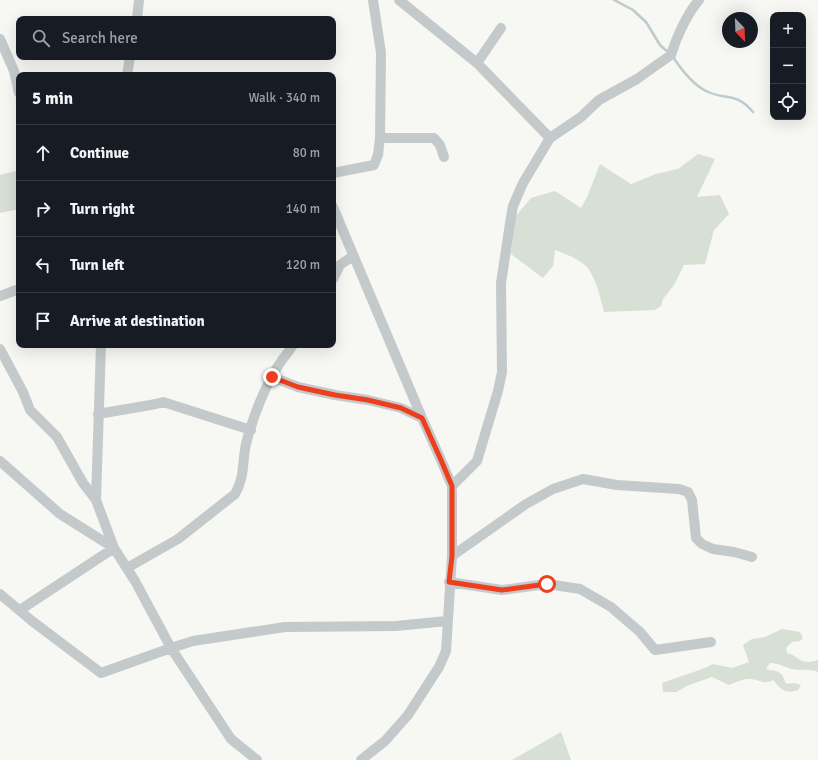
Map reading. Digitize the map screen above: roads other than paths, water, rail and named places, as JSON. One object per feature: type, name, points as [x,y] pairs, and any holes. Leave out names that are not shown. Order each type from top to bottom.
[{"type":"street","points":[[136,16],[139,0]]},
{"type":"street","points":[[336,172],[374,165],[378,155],[380,138],[381,53],[374,0]]},
{"type":"street","points":[[399,0],[476,63],[550,138]]},
{"type":"street","points":[[452,486],[477,461],[498,391],[502,372],[501,283],[513,206],[523,183],[550,138],[581,117],[599,100],[637,79],[672,55],[674,46],[692,8],[699,0]]},
{"type":"street","points":[[476,63],[501,28]]},
{"type":"street","points":[[0,39],[14,71],[16,80]]},
{"type":"street","points":[[128,72],[130,60]]},
{"type":"street","points":[[380,138],[434,138],[440,145],[444,158]]},
{"type":"street","points":[[336,214],[452,486],[452,556],[449,582],[446,651],[439,667],[408,715],[385,741],[361,760]]},
{"type":"street","points":[[337,265],[354,256]]},
{"type":"street","points":[[0,296],[16,290]]},
{"type":"street","points":[[96,500],[101,348]]},
{"type":"street","points":[[127,568],[178,539],[235,494],[240,486],[243,476],[246,445],[254,418],[272,377],[282,359],[291,348]]},
{"type":"street","points":[[0,349],[23,392],[30,410],[57,437],[83,483],[96,500],[114,548],[135,581],[170,648],[231,739],[257,760]]},
{"type":"street","points":[[272,377],[298,387],[368,400],[401,408],[422,418]]},
{"type":"street","points":[[98,414],[162,402],[251,430]]},
{"type":"street","points":[[0,461],[60,514],[114,548]]},
{"type":"street","points":[[452,556],[514,511],[553,489],[583,479],[617,485],[679,489],[688,492],[692,500],[696,538],[702,544],[713,549],[752,556]]},
{"type":"street","points":[[20,610],[114,548]]},
{"type":"street","points":[[449,582],[502,590],[547,584],[580,589],[611,607],[640,632],[655,650],[711,642]]},
{"type":"street","points":[[0,594],[32,621],[101,673],[193,641],[285,627],[396,626],[447,621]]},
{"type":"waterway","points":[[614,0],[633,10],[646,22],[660,45],[669,53]]},
{"type":"waterway","points":[[673,57],[687,76],[701,88],[713,94],[741,101],[753,112]]}]
